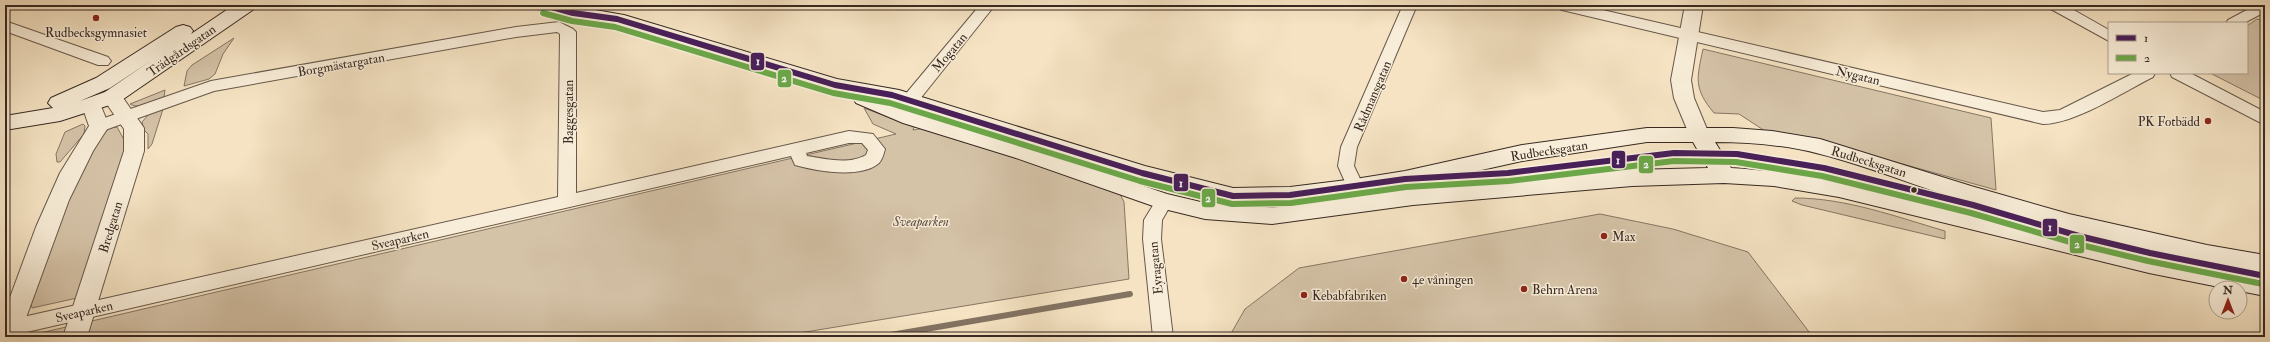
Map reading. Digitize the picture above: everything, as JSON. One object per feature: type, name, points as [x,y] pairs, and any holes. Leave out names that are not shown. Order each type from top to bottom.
[{"type":"main road","name":"Trädgårdsgatan","points":[[110,92],[221,5]]},
{"type":"main road","name":"Trädgårdsgatan","points":[[110,92],[247,5]]},
{"type":"main road","name":"Rudbecksgatan","points":[[545,5],[573,13],[617,18],[835,85],[910,118],[1024,153],[1164,201],[1205,211],[1272,216],[1421,196],[1632,178],[1724,175],[1803,182],[1839,189],[2149,264],[2265,287]]},
{"type":"main road","name":"Rudbecksgatan","points":[[594,5],[617,18]]},
{"type":"main road","name":"Rudbecksgatan","points":[[835,85],[892,95],[910,100],[1142,173],[1211,192],[1234,196],[1260,197],[1356,187],[1405,179],[1522,153],[1647,135],[1699,134],[1772,138],[1820,146],[2055,219],[2207,254],[2265,264]]},
{"type":"main road","points":[[5,122],[51,117],[87,99],[110,92]]},
{"type":"main road","points":[[1699,134],[1724,175]]},
{"type":"street","name":"Mogatan","points":[[910,100],[988,5]]},
{"type":"street","name":"Rådmansgatan","points":[[1356,187],[1346,166],[1349,147],[1410,5]]},
{"type":"street","name":"Nygatan","points":[[1562,5],[2043,118],[2066,114],[2145,74]]},
{"type":"street","points":[[1694,5],[1681,80],[1684,98],[1699,134]]},
{"type":"street","points":[[2054,5],[2108,35]]},
{"type":"street","points":[[2235,22],[2255,10],[2265,7]]},
{"type":"street","points":[[5,26],[103,61]]},
{"type":"street","name":"Borgmästargatan","points":[[99,126],[211,86],[343,64],[516,32],[538,29],[560,29]]},
{"type":"street","name":"Baggesgatan","points":[[560,29],[568,32],[568,201]]},
{"type":"street","points":[[2180,74],[2265,118]]},
{"type":"street","points":[[110,92],[126,116]]},
{"type":"street","points":[[8,331],[50,222],[78,155],[99,126],[87,99]]},
{"type":"street","name":"Bredgatan","points":[[75,337],[85,310],[134,151],[134,128],[126,116]]},
{"type":"street","name":"Sveaparken","points":[[8,331],[85,310],[796,149]]},
{"type":"street","name":"Eyragatan","points":[[1163,337],[1152,239],[1153,220],[1164,201]]},
{"type":"green space","points":[[2257,19],[2265,21],[2265,101],[2212,74],[2248,74],[2248,25]]},
{"type":"green space","points":[[234,38],[223,54],[215,74],[209,79],[184,86],[187,71],[192,65]]},
{"type":"green space","points":[[1703,49],[1991,118],[1996,190],[1809,138],[1765,131],[1739,114],[1714,113],[1703,97],[1698,82]]},
{"type":"green space","points":[[165,90],[164,97],[151,103],[138,106],[130,104]]},
{"type":"green space","name":"Sveaparken","points":[[864,108],[914,127],[913,130],[925,128],[1119,192],[1124,202],[1129,279],[775,337],[23,337],[896,134],[873,124]]},
{"type":"green space","points":[[163,109],[152,144],[148,149],[148,134],[144,130],[142,122],[149,114]]},
{"type":"green space","points":[[83,124],[85,126],[84,134],[60,162],[57,162],[56,154],[65,132]]},
{"type":"green space","points":[[117,127],[127,145],[77,298],[32,308],[31,304],[84,155],[109,128]]},
{"type":"green space","points":[[1795,198],[1833,201],[1890,214],[1945,231],[1945,239],[1802,205],[1792,201]]},
{"type":"green space","name":"Behrn Arena","points":[[1600,214],[1673,229],[1748,252],[1813,337],[1229,337],[1245,309],[1299,268]]},
{"type":"waterway","points":[[879,337],[1130,294]]},
{"type":"transit line","name":"1","points":[[545,5],[573,13],[617,19],[835,85],[892,95],[1142,173],[1233,196],[1290,195],[1405,179],[1508,173],[1674,153],[1737,154],[1824,168],[1973,205],[2079,236],[2150,253],[2265,276]]},
{"type":"transit line","name":"2","points":[[543,13],[572,21],[615,27],[833,93],[890,103],[1140,181],[1232,204],[1291,203],[1406,187],[1509,181],[1674,161],[1736,162],[1822,176],[1971,213],[2077,244],[2148,261],[2263,284]]},
{"type":"place","name":"Rudbecksgymnasiet","points":[[96,18]]},
{"type":"place","name":"PK Fotbädd","points":[[2208,121]]},
{"type":"place","name":"Max","points":[[1604,236]]},
{"type":"place","name":"4e våningen","points":[[1404,279]]},
{"type":"place","name":"Behrn Arena","points":[[1524,289]]},
{"type":"place","name":"Kebabfabriken","points":[[1304,295]]}]
